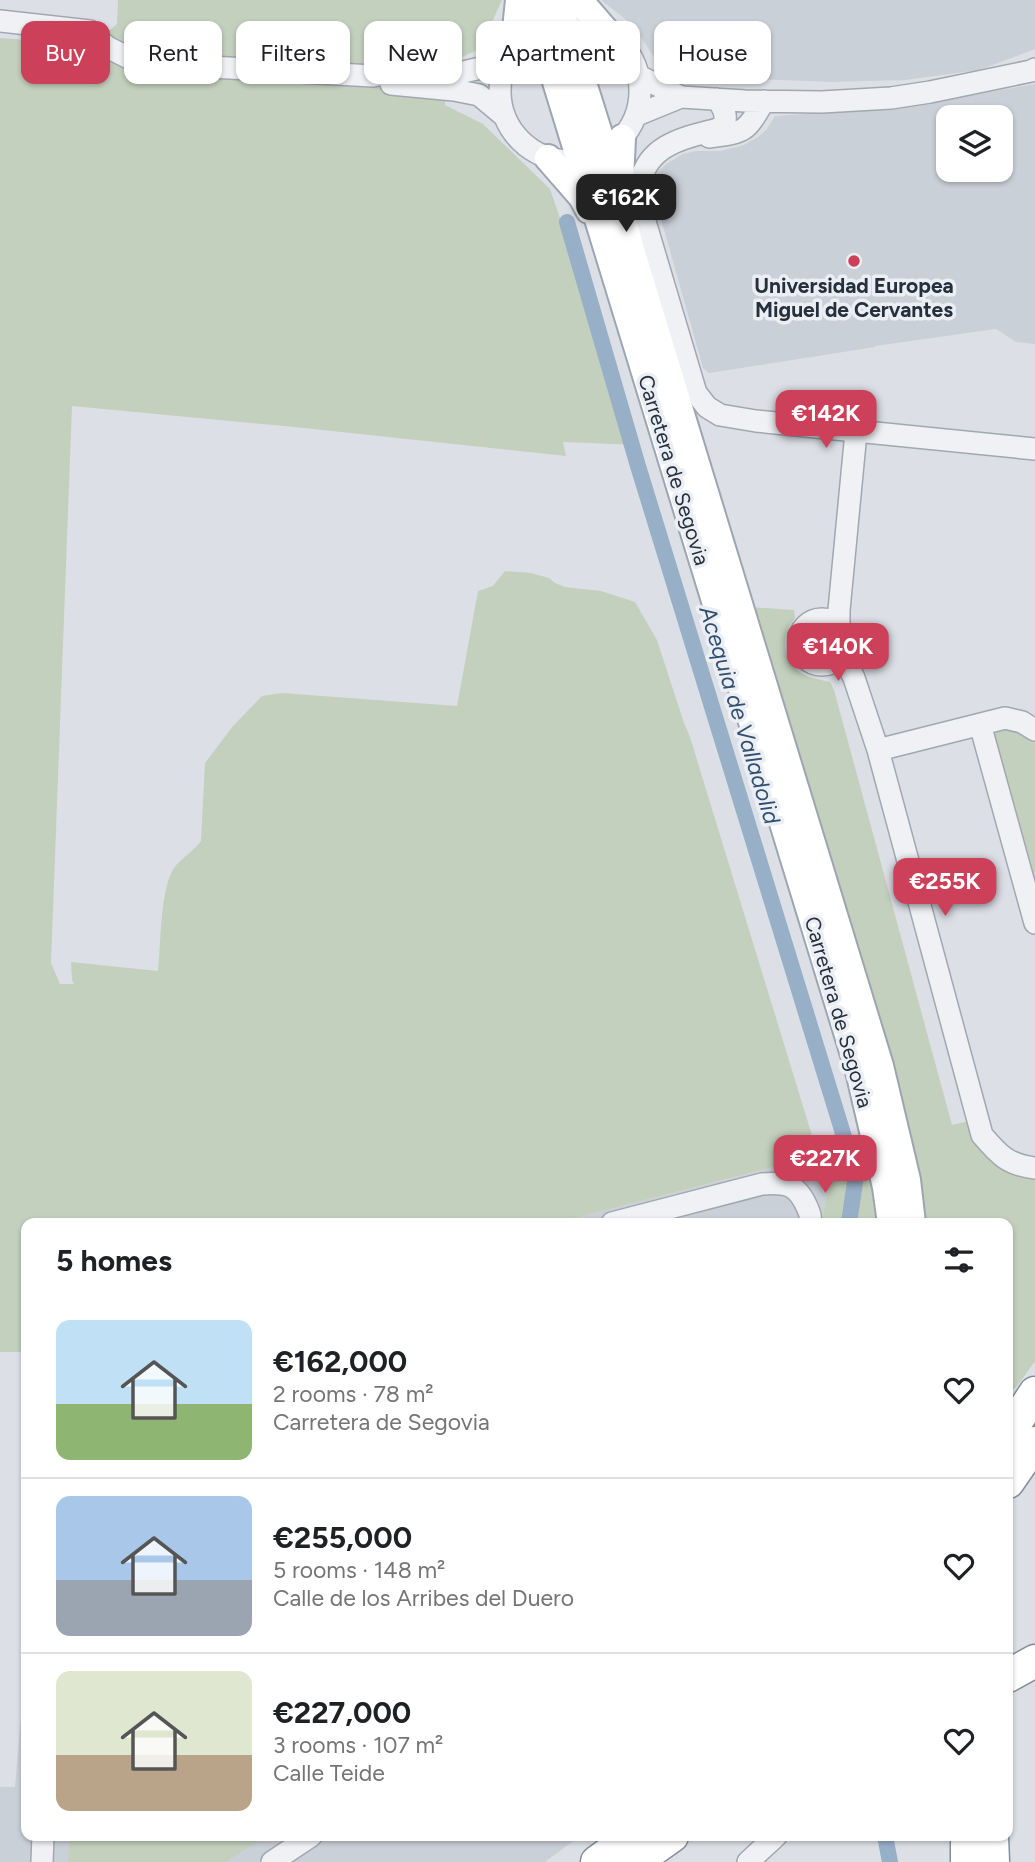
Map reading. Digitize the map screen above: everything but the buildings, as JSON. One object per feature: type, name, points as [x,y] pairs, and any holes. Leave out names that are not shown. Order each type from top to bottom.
[{"type":"highway","points":[[1013,1403],[1035,1375]]},
{"type":"highway","points":[[1020,1455],[1035,1392]]},
{"type":"highway","points":[[597,1862],[626,1841]]},
{"type":"highway","points":[[635,1862],[665,1841]]},
{"type":"highway","points":[[967,1841],[967,1862]]},
{"type":"highway","points":[[992,1841],[993,1862]]},
{"type":"main road","points":[[516,21],[519,0]]},
{"type":"main road","name":"Carretera de Segovia","points":[[531,0],[560,12],[880,1066],[907,1180],[911,1218]]},
{"type":"main road","points":[[560,12],[582,21]]},
{"type":"main road","name":"Carretera de Segovia","points":[[603,151],[602,233],[859,1071],[886,1187],[890,1218]]},
{"type":"main road","points":[[548,158],[582,197],[602,233]]},
{"type":"street","points":[[0,21],[90,31],[107,47],[139,64],[364,76]]},
{"type":"street","points":[[640,76],[681,97],[822,102],[891,98],[930,92],[1035,69]]},
{"type":"street","points":[[391,84],[479,95],[503,115]]},
{"type":"street","points":[[500,84],[503,115],[520,141],[548,158],[564,161],[603,151],[631,127],[640,95],[639,84]]},
{"type":"street","points":[[636,115],[681,97]]},
{"type":"street","points":[[723,135],[737,127],[743,111],[727,100]]},
{"type":"street","points":[[727,100],[723,125],[676,141],[656,153],[641,176],[638,198],[696,393],[707,407],[720,415],[756,421],[1035,449]]},
{"type":"street","points":[[676,141],[739,132],[745,129],[759,112],[764,101]]},
{"type":"street","points":[[836,619],[814,621],[802,631],[800,638],[803,653],[808,659],[822,665],[836,658],[845,639],[836,619],[843,581],[856,432]]},
{"type":"street","points":[[836,658],[854,678],[878,750],[982,1135],[999,1155],[1013,1164],[1035,1168]]},
{"type":"street","points":[[878,750],[1006,718],[1022,722],[1035,730]]},
{"type":"street","points":[[980,724],[1035,923]]},
{"type":"street","points":[[631,1218],[762,1184],[778,1183],[792,1186],[802,1194],[811,1218]]},
{"type":"street","points":[[42,1862],[43,1841]]},
{"type":"street","points":[[272,1862],[304,1841]]},
{"type":"street","points":[[748,1862],[771,1841]]},
{"type":"shaded area","points":[[601,0],[1035,0],[1035,49],[979,70],[905,80],[832,82],[771,80],[771,21],[654,21],[654,58],[640,35],[640,21],[628,21]]},
{"type":"shaded area","name":"Universidad Europea Miguel de Cervantes","points":[[1035,84],[1035,344],[1016,342],[996,329],[709,373],[703,368],[653,184],[656,174],[666,164],[683,154],[720,151],[744,145],[767,129],[775,116],[896,108]]},
{"type":"shaded area","points":[[818,1156],[829,1183],[822,1218],[575,1218]]},
{"type":"shaded area","points":[[21,1716],[21,1841],[573,1841],[545,1862],[0,1862],[0,1787],[15,1787]]},
{"type":"green space","points":[[118,0],[502,0],[493,21],[476,21],[476,51],[462,57],[462,21],[364,21],[364,84],[446,84],[445,105],[483,124],[550,189],[638,445],[563,442],[566,456],[72,406],[51,963],[60,984],[74,984],[71,962],[158,971],[169,877],[174,868],[201,841],[205,763],[233,726],[262,696],[282,693],[457,706],[478,591],[493,586],[505,571],[531,573],[549,578],[565,587],[601,591],[635,602],[657,640],[690,737],[818,1155],[866,1155],[876,1218],[822,1218],[829,1183],[817,1156],[575,1218],[21,1218],[21,1352],[0,1352],[0,38],[21,40],[21,84],[110,84],[110,30],[117,24]]},
{"type":"green space","points":[[750,607],[794,610],[795,618],[788,629],[785,642],[789,660],[800,673],[830,682],[834,690],[952,1125],[977,1119],[982,1135],[1035,1168],[1035,1361],[1013,1390],[1013,1218],[922,1218],[915,1153]]},
{"type":"green space","points":[[980,724],[1035,730],[1035,923]]},
{"type":"green space","points":[[70,1841],[258,1841],[226,1862],[68,1862]]},
{"type":"waterway","name":"Acequia de Valladolid","points":[[567,222],[638,466],[852,1163],[855,1182],[850,1218]]},
{"type":"waterway","name":"Acequia de Valladolid","points":[[886,1841],[890,1862]]},
{"type":"place","name":"Universidad Europea Miguel de Cervantes","points":[[854,261]]}]
